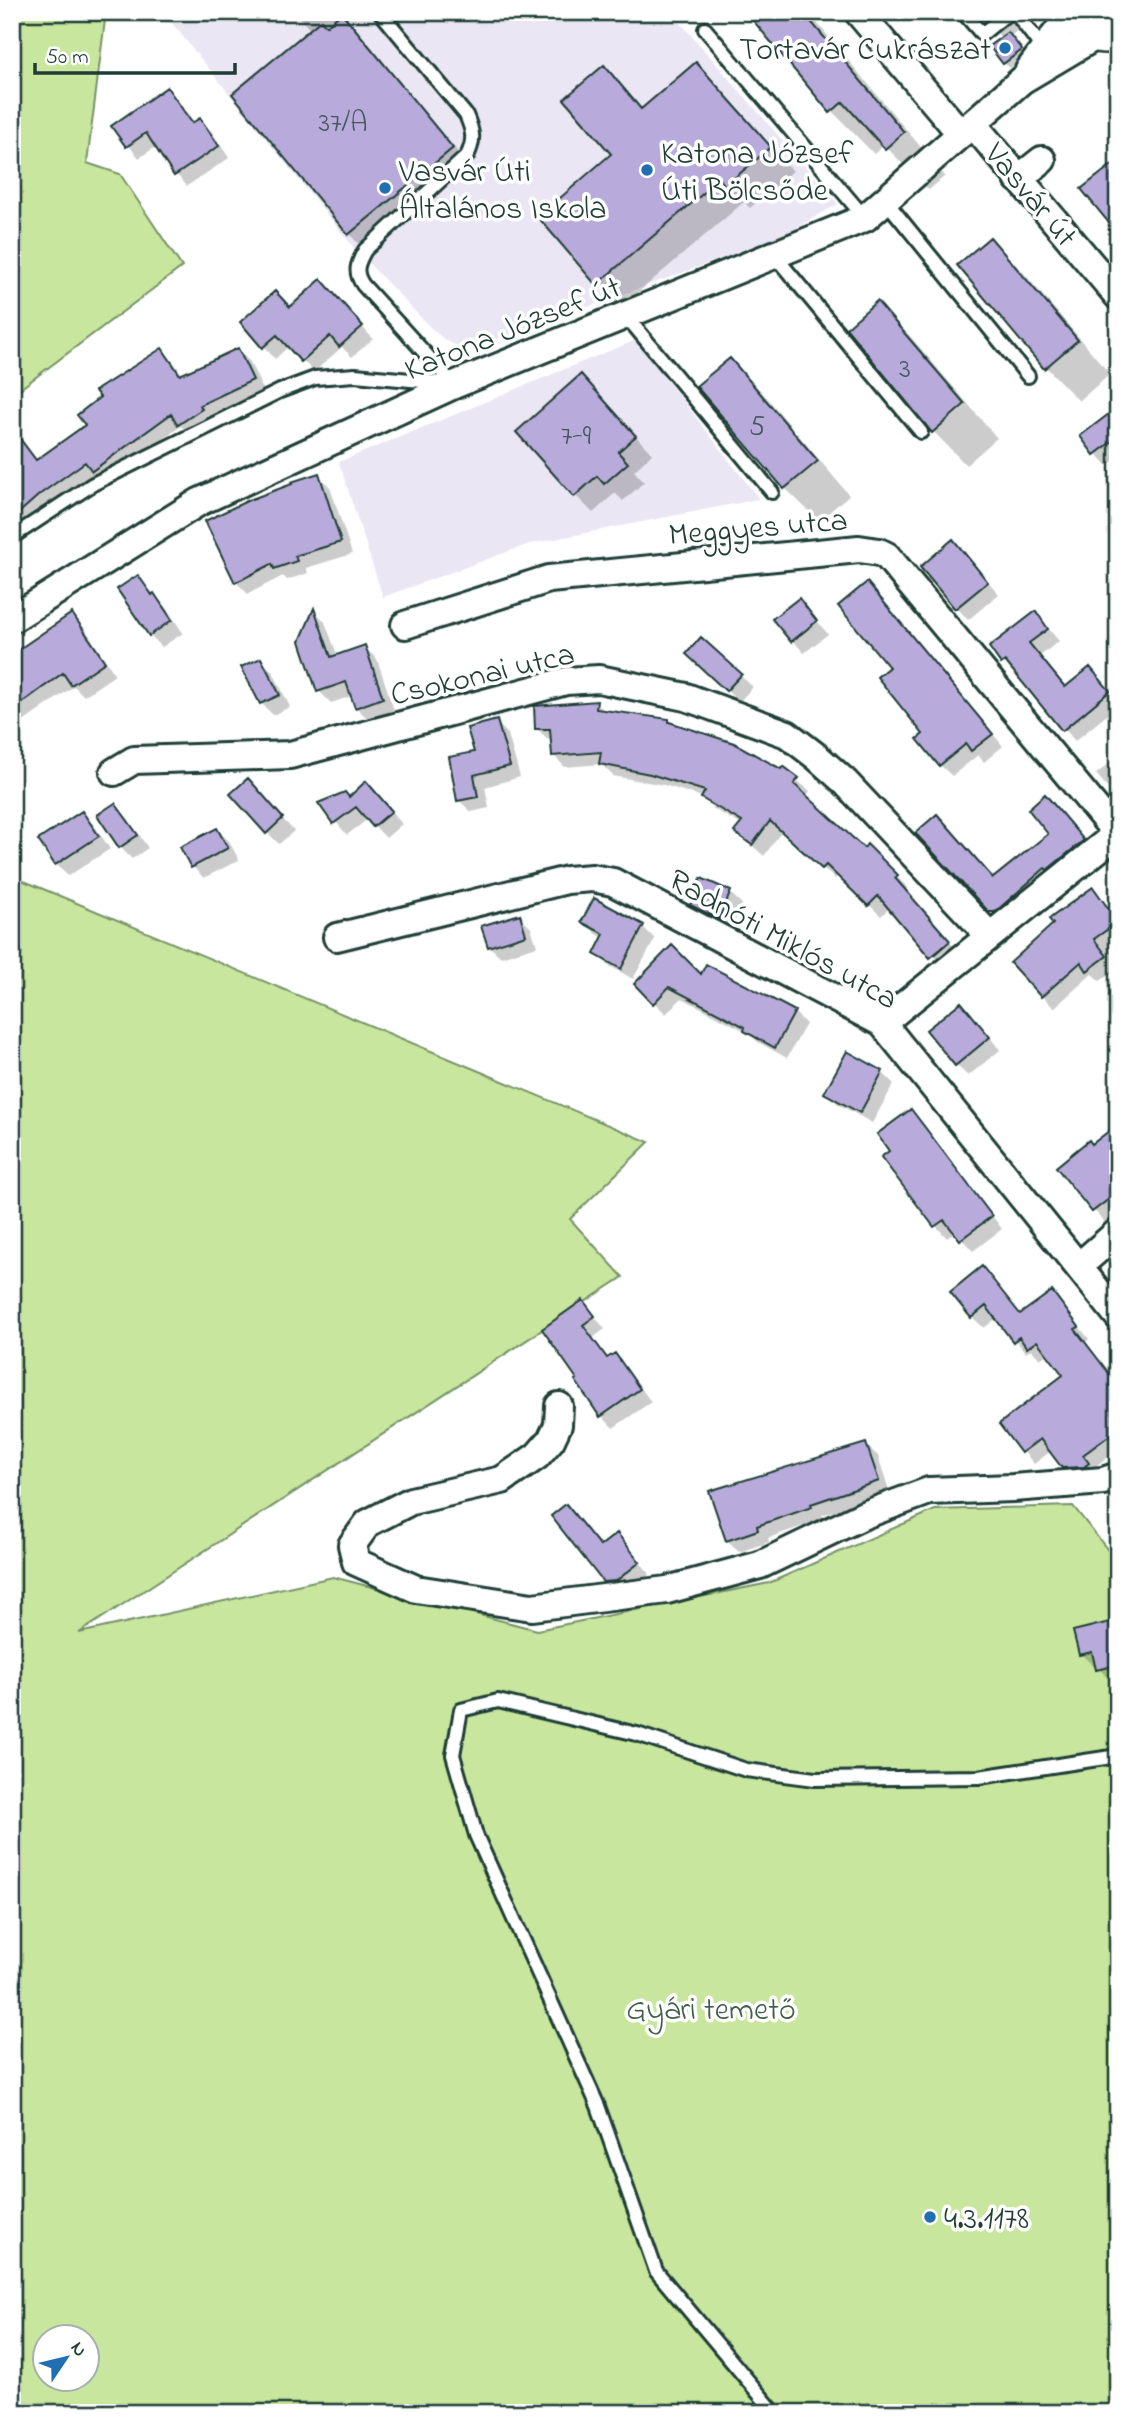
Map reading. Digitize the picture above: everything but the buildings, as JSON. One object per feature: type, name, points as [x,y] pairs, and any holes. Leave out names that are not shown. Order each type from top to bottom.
[{"type":"street","name":"Vasvár út","points":[[858,12],[967,129],[1018,179],[1118,296]]},
{"type":"street","name":"Katona József út","points":[[12,619],[199,502],[454,385],[865,218],[1022,80],[1098,29]]},
{"type":"street","points":[[1018,179],[1042,160]]},
{"type":"street","name":"Meggyes utca","points":[[405,625],[549,579],[859,549],[879,552],[887,556],[1117,834]]},
{"type":"street","name":"Csokonai utca","points":[[114,772],[134,760],[290,755],[566,681],[599,680],[687,697],[787,734],[845,782],[989,935]]},
{"type":"street","points":[[882,1023],[1117,834]]},
{"type":"street","name":"Radnóti Miklós utca","points":[[337,937],[567,880],[604,879],[613,882],[882,1023],[1118,1316]]},
{"type":"street","points":[[1079,1266],[1118,1232]]},
{"type":"street","points":[[559,1406],[558,1424],[551,1440],[537,1456],[502,1480],[411,1501],[368,1523],[352,1545],[356,1562],[416,1589],[532,1607],[667,1590],[760,1565],[864,1515],[929,1491],[1103,1481],[1118,1476]]},
{"type":"lane","points":[[380,12],[466,115],[473,131],[473,144],[467,156],[365,250],[356,268],[357,276],[454,385]]},
{"type":"lane","points":[[963,12],[982,34],[1009,12]]},
{"type":"lane","points":[[1014,12],[1037,41]]},
{"type":"lane","points":[[705,29],[865,218]]},
{"type":"lane","points":[[885,200],[1028,376]]},
{"type":"lane","points":[[775,256],[921,432]]},
{"type":"lane","points":[[626,316],[772,492]]},
{"type":"lane","points":[[12,537],[93,484],[268,397],[315,378],[355,375],[454,385]]},
{"type":"lane","points":[[775,2413],[656,2272],[598,2106],[476,1835],[453,1755],[461,1710],[498,1701],[637,1734],[746,1770],[815,1779],[979,1777],[1118,1756]]},
{"type":"shaded area","points":[[163,12],[671,12],[838,204],[778,238],[513,334],[463,349],[445,340],[428,325],[355,249]]},
{"type":"shaded area","points":[[636,340],[759,499],[529,544],[383,597],[339,462]]},
{"type":"green space","points":[[12,12],[106,12],[87,163],[120,174],[182,267],[12,395]]},
{"type":"green space","name":"Gyári temető","points":[[12,876],[649,1142],[570,1219],[623,1277],[79,1633],[333,1577],[537,1630],[769,1583],[935,1510],[1073,1506],[1118,1563],[1118,2413],[12,2413]]},
{"type":"place","name":"Tortavár Cukrászat","points":[[1005,48]]},
{"type":"place","name":"Katona József Úti Bölcsőde","points":[[647,170]]},
{"type":"place","name":"Vasvár Úti Általános Iskola","points":[[385,188]]},
{"type":"place","name":"4.3.1178","points":[[930,2217]]}]
